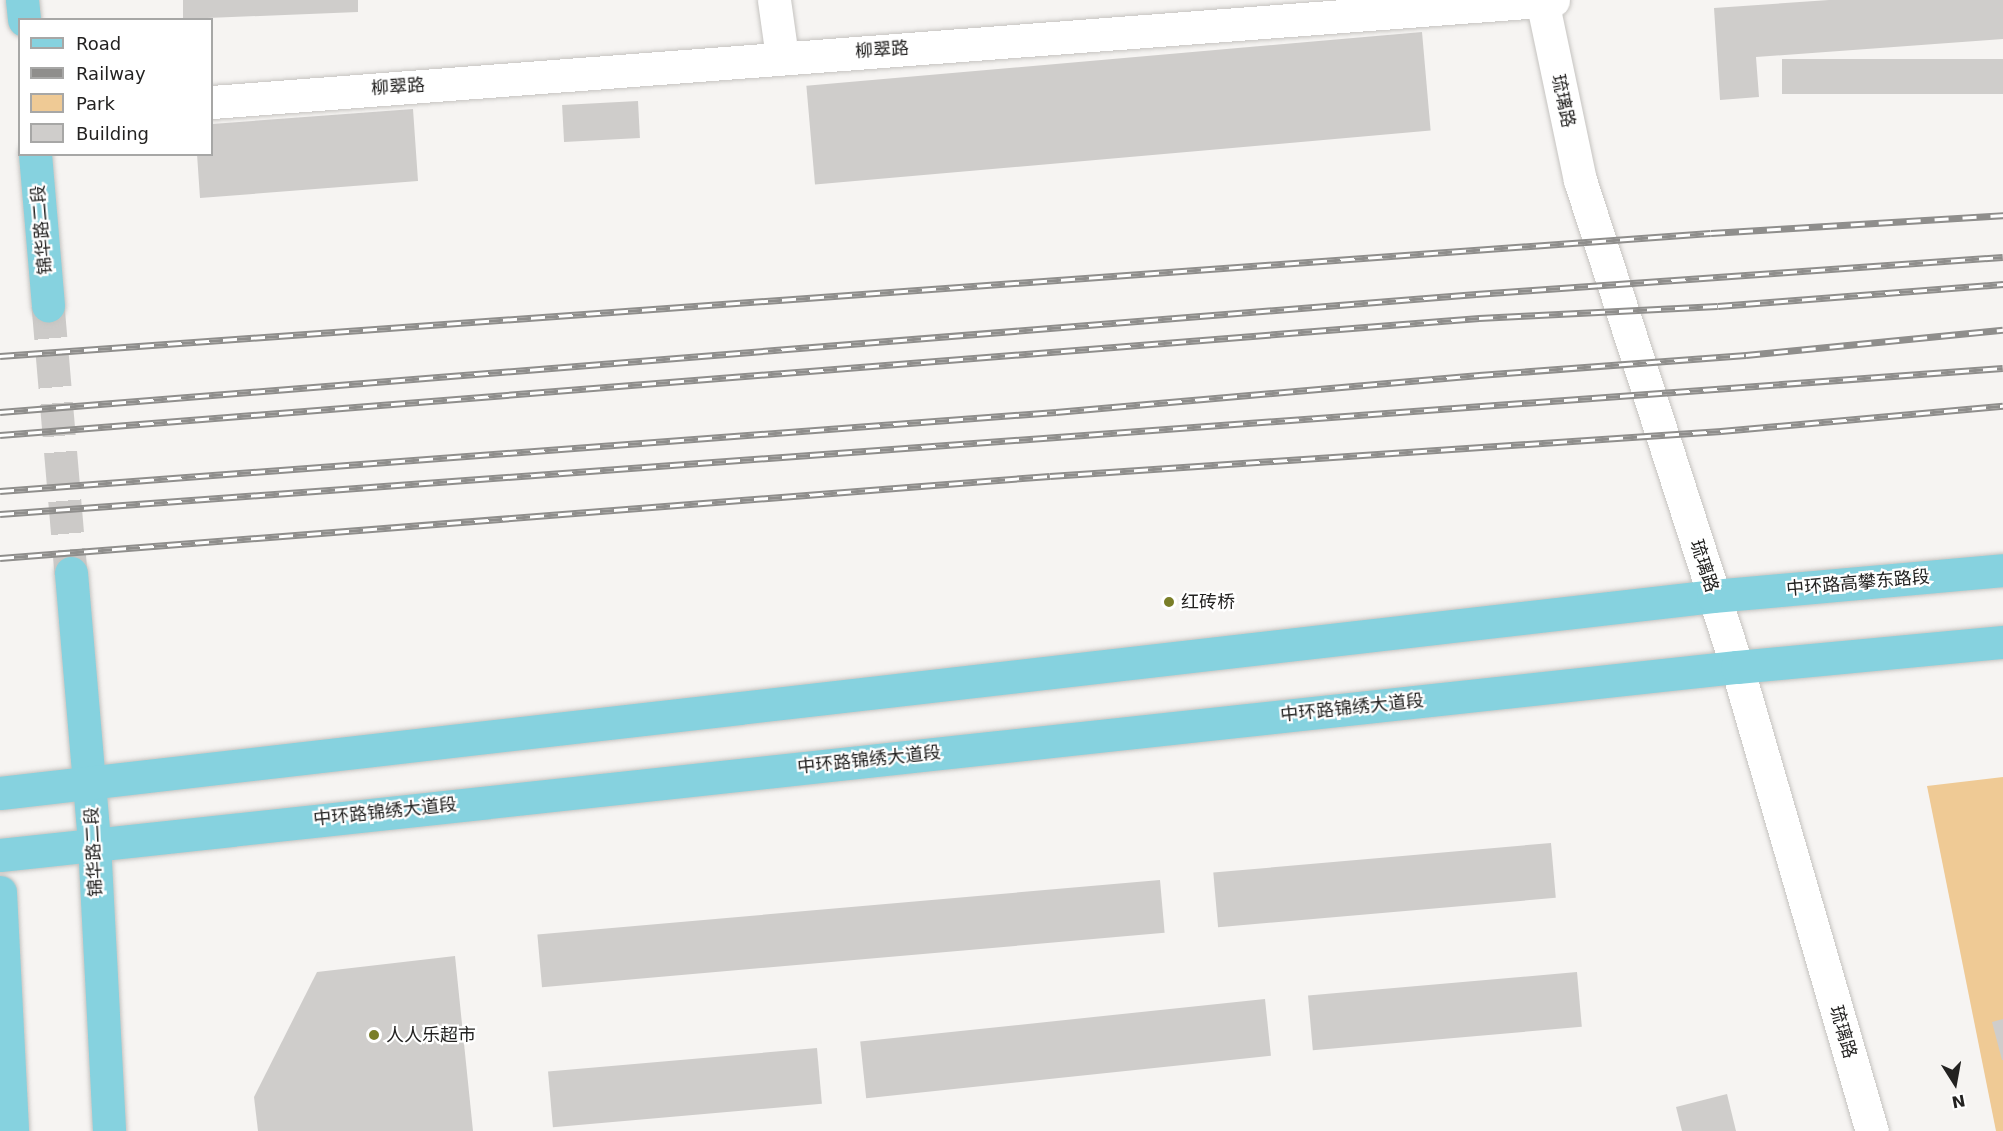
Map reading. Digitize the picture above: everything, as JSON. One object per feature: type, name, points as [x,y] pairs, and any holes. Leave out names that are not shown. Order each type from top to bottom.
[{"type":"main road","points":[[22,0],[24,18]]},
{"type":"main road","name":"锦华路二段","points":[[35,156],[48,305]]},
{"type":"main road","name":"中环路高攀东路段","points":[[1713,596],[2003,570]]},
{"type":"main road","name":"锦华路二段","points":[[71,573],[94,843],[109,1131]]},
{"type":"main road","points":[[0,793],[90,785],[1713,596]]},
{"type":"main road","points":[[1737,667],[2003,642]]},
{"type":"main road","name":"中环路锦绣大道段","points":[[0,855],[94,843],[1737,667]]},
{"type":"main road","points":[[0,892],[12,1131]]},
{"type":"street","points":[[774,0],[782,57]]},
{"type":"street","name":"柳翠路","points":[[213,102],[1546,0]]},
{"type":"street","name":"琉璃路","points":[[1546,0],[1580,180],[1737,667],[1872,1131]]},
{"type":"green space","points":[[2003,777],[2003,1131],[1996,1131],[1927,786]]},
{"type":"building","points":[[183,0],[358,0],[358,12],[183,18]]},
{"type":"building","points":[[1829,0],[2003,0],[2003,39],[1756,57],[1759,97],[1720,100],[1714,8]]},
{"type":"building","points":[[1422,32],[1431,131],[815,184],[806,86]]},
{"type":"building","points":[[1782,59],[2003,59],[2003,94],[1782,94]]},
{"type":"building","points":[[638,101],[640,138],[564,142],[562,105]]},
{"type":"building","points":[[413,109],[418,181],[200,198],[197,156],[213,156],[213,124]]},
{"type":"building","points":[[1551,843],[1556,898],[1218,927],[1213,873]]},
{"type":"building","points":[[1160,880],[1165,933],[542,987],[537,934]]},
{"type":"building","name":"人人乐超市","points":[[455,956],[473,1131],[258,1131],[254,1097],[317,972]]},
{"type":"building","points":[[1577,972],[1582,1027],[1313,1050],[1308,996]]},
{"type":"building","points":[[1265,999],[1271,1056],[866,1098],[860,1042]]},
{"type":"building","points":[[2003,1019],[2003,1060],[2002,1060],[1992,1022]]},
{"type":"building","points":[[817,1048],[822,1104],[553,1127],[548,1072]]},
{"type":"building","points":[[1727,1094],[1736,1131],[1682,1131],[1676,1107]]},
{"type":"tunnel","points":[[48,305],[71,573]]},
{"type":"railway","points":[[0,356],[1711,233],[2003,215]]},
{"type":"railway","points":[[0,412],[1476,294],[2003,257]]},
{"type":"railway","points":[[0,435],[1479,318],[1718,306],[2003,284]]},
{"type":"railway","points":[[0,491],[1056,412],[1479,375],[1746,355],[2003,330]]},
{"type":"railway","points":[[0,514],[2003,368]]},
{"type":"railway","points":[[0,558],[1050,476],[1721,431],[2003,406]]},
{"type":"place","name":"红砖桥","points":[[1169,602]]},
{"type":"place","name":"人人乐超市","points":[[374,1035]]}]
